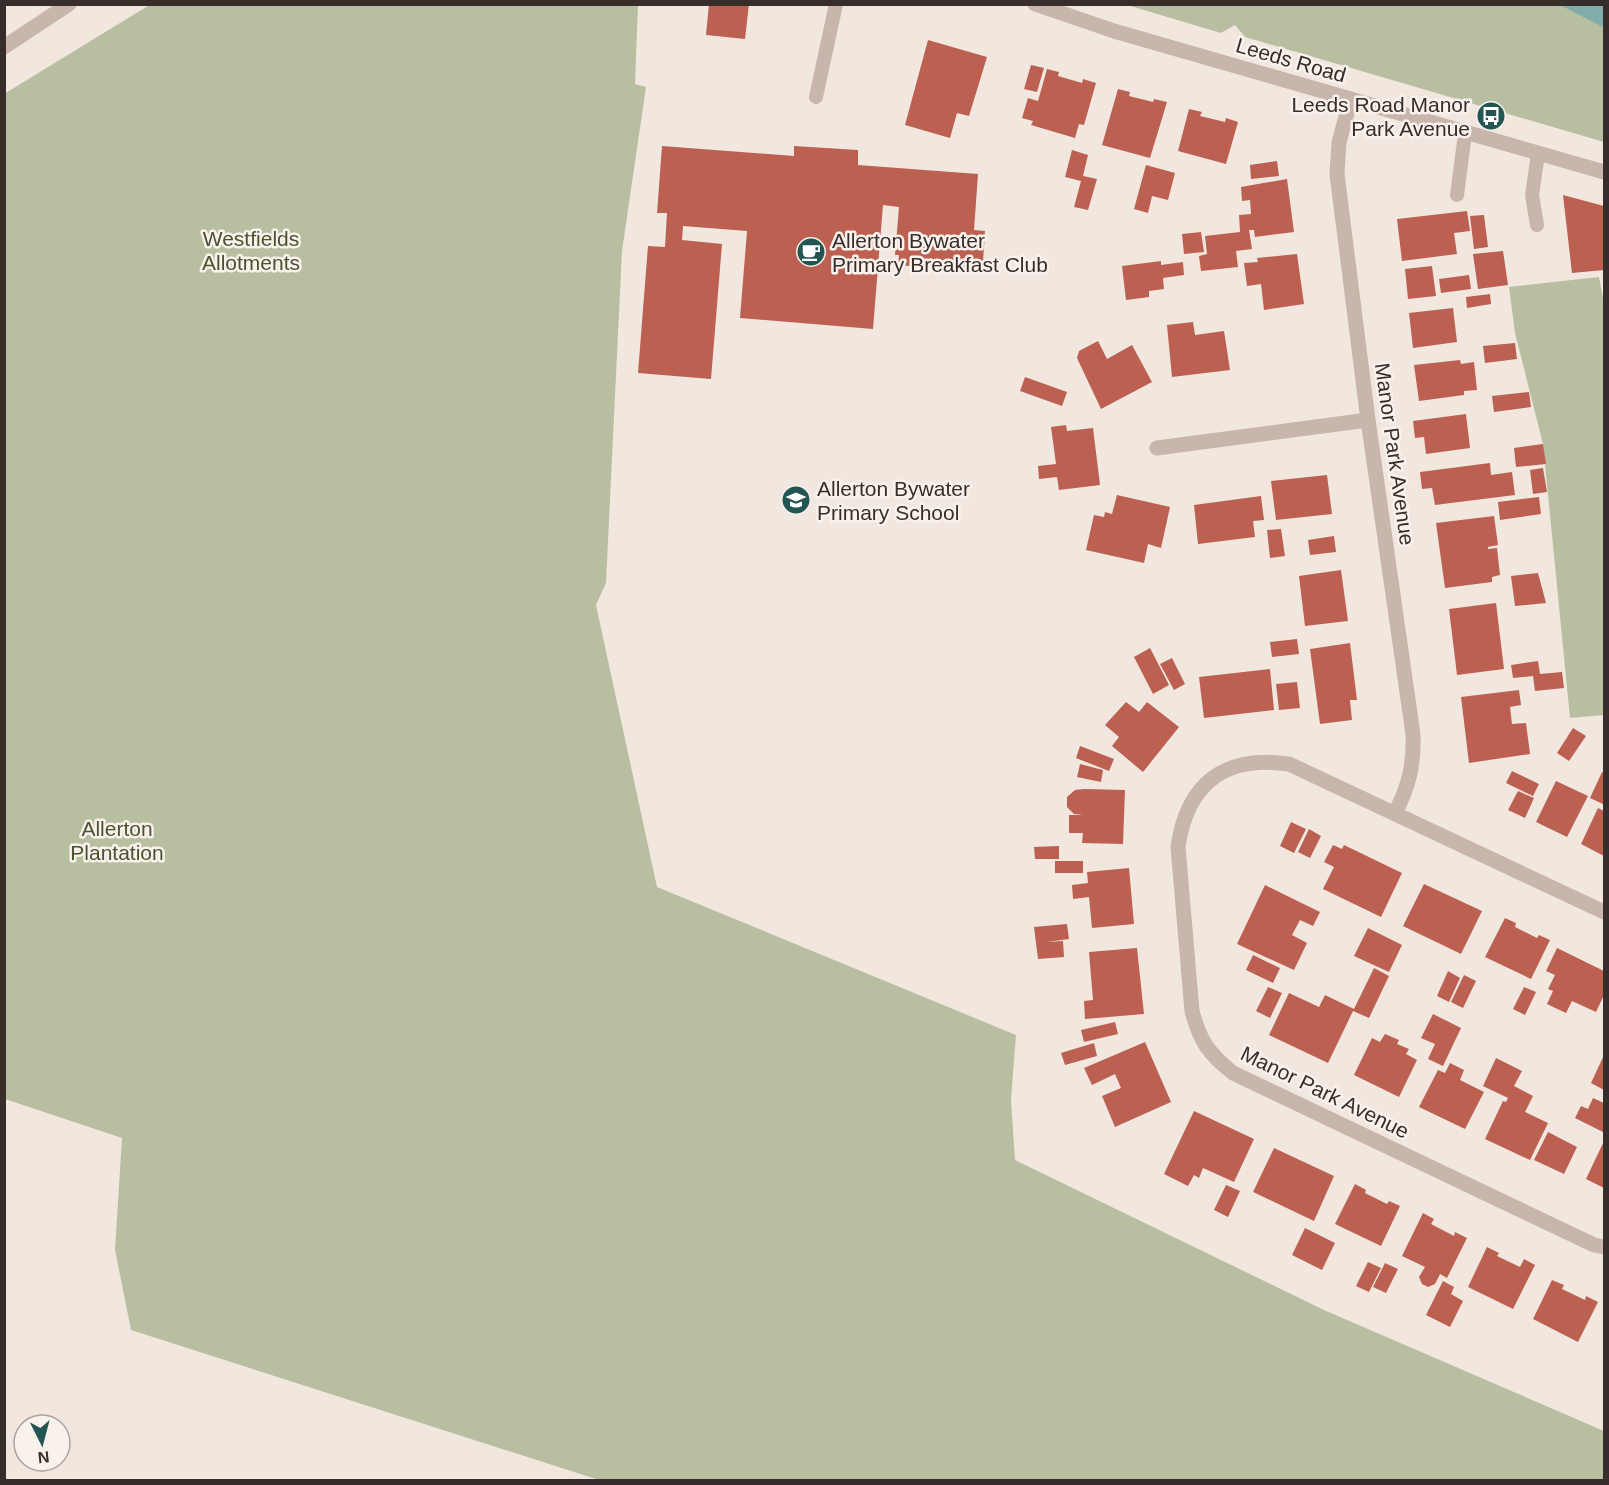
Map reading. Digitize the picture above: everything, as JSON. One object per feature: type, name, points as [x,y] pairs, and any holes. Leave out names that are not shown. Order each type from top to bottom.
[{"type":"street","points":[[4,47],[69,4]]},
{"type":"street","name":"Leeds Road","points":[[1035,4],[1114,31],[1466,134],[1605,172]]},
{"type":"street","name":"Manor Park Avenue","points":[[1351,99],[1339,142],[1337,174],[1368,420],[1413,734],[1414,762],[1408,788],[1395,813]]},
{"type":"street","points":[[1157,448],[1368,420]]},
{"type":"street","name":"Manor Park Avenue","points":[[1605,912],[1289,764],[1262,760],[1236,765],[1212,777],[1194,796],[1182,821],[1178,847],[1192,1011],[1199,1035],[1213,1056],[1233,1072],[1594,1245],[1605,1247]]},
{"type":"lane","points":[[816,97],[836,4]]},
{"type":"lane","points":[[1456,195],[1466,134]]},
{"type":"lane","points":[[1537,225],[1532,195],[1538,154]]},
{"type":"green space","points":[[151,4],[638,5],[635,84],[646,87],[622,251],[606,583],[596,605],[657,887],[1016,1035],[1011,1100],[1015,1160],[1324,1310],[1604,1431],[1604,1480],[599,1480],[131,1330],[115,1250],[122,1138],[5,1099],[4,94]]},
{"type":"green space","points":[[1127,5],[1604,5],[1604,142],[1245,37],[1235,25],[1221,33]]},
{"type":"green space","points":[[1599,277],[1604,304],[1604,715],[1570,718],[1543,444],[1515,333],[1509,287]]},
{"type":"water","points":[[1560,5],[1604,5],[1604,27],[1601,26]]},
{"type":"building","points":[[709,4],[749,4],[745,39],[706,35]]},
{"type":"building","points":[[928,40],[987,57],[969,116],[957,113],[950,138],[905,125]]},
{"type":"building","points":[[1031,65],[1044,68],[1037,92],[1024,89]]},
{"type":"building","points":[[1047,69],[1059,72],[1058,76],[1082,83],[1083,79],[1096,83],[1084,125],[1079,124],[1075,138],[1031,125],[1033,121],[1022,118],[1028,98],[1038,101]]},
{"type":"building","points":[[1118,89],[1130,92],[1129,96],[1153,102],[1154,99],[1167,102],[1150,158],[1102,145]]},
{"type":"building","points":[[1189,109],[1202,112],[1200,116],[1225,122],[1226,118],[1238,122],[1226,164],[1178,151]]},
{"type":"building","points":[[662,146],[794,156],[794,146],[858,150],[858,165],[978,174],[974,230],[985,231],[983,262],[974,262],[973,271],[898,265],[899,255],[895,255],[899,207],[883,205],[873,329],[740,318],[747,231],[683,226],[682,240],[722,244],[711,379],[638,373],[648,246],[665,247],[667,213],[657,213]]},
{"type":"building","points":[[1072,150],[1088,155],[1083,176],[1097,179],[1088,210],[1074,207],[1081,181],[1065,177]]},
{"type":"building","points":[[1277,161],[1279,176],[1251,179],[1250,165]]},
{"type":"building","points":[[1146,165],[1175,173],[1168,200],[1152,196],[1148,213],[1134,209]]},
{"type":"building","points":[[1287,179],[1294,232],[1255,237],[1254,230],[1249,230],[1252,249],[1236,251],[1238,267],[1201,271],[1199,256],[1207,254],[1205,236],[1240,232],[1239,215],[1251,214],[1250,200],[1242,201],[1241,187]]},
{"type":"building","points":[[1563,195],[1604,206],[1604,270],[1572,273]]},
{"type":"building","points":[[1467,211],[1470,231],[1454,233],[1457,254],[1402,261],[1397,219]]},
{"type":"building","points":[[1484,215],[1488,247],[1474,249],[1470,216]]},
{"type":"building","points":[[1201,232],[1204,252],[1184,254],[1182,234]]},
{"type":"building","points":[[1503,251],[1508,285],[1478,289],[1473,254]]},
{"type":"building","points":[[1297,254],[1304,304],[1264,310],[1261,284],[1247,286],[1244,263],[1258,262],[1257,258]]},
{"type":"building","points":[[1161,261],[1161,265],[1183,262],[1184,275],[1163,278],[1164,289],[1149,291],[1149,297],[1126,300],[1122,266]]},
{"type":"building","points":[[1432,266],[1436,296],[1408,299],[1405,269]]},
{"type":"building","points":[[1469,275],[1471,289],[1441,293],[1439,279]]},
{"type":"building","points":[[1490,294],[1491,304],[1467,308],[1466,297]]},
{"type":"building","points":[[1453,308],[1457,342],[1413,348],[1409,313]]},
{"type":"building","points":[[1193,322],[1195,335],[1224,331],[1230,370],[1172,377],[1167,325]]},
{"type":"building","points":[[1098,341],[1107,359],[1132,345],[1152,382],[1101,409],[1077,358],[1079,351]]},
{"type":"building","points":[[1515,343],[1517,359],[1485,363],[1483,346]]},
{"type":"building","points":[[1460,360],[1461,364],[1474,362],[1477,390],[1464,391],[1464,395],[1419,401],[1414,365]]},
{"type":"building","points":[[1025,377],[1067,392],[1062,406],[1020,391]]},
{"type":"building","points":[[1529,392],[1531,407],[1494,412],[1492,396]]},
{"type":"building","points":[[1466,414],[1470,448],[1426,454],[1424,437],[1415,438],[1413,421]]},
{"type":"building","points":[[1066,425],[1067,431],[1093,428],[1100,485],[1059,490],[1057,477],[1039,479],[1038,466],[1056,464],[1051,427]]},
{"type":"building","points":[[1543,444],[1546,464],[1516,467],[1514,448]]},
{"type":"building","points":[[1490,463],[1491,475],[1512,472],[1515,495],[1435,505],[1432,488],[1422,489],[1420,472]]},
{"type":"building","points":[[1543,468],[1547,492],[1533,494],[1530,470]]},
{"type":"building","points":[[1327,475],[1332,514],[1276,520],[1271,481]]},
{"type":"building","points":[[1117,495],[1170,507],[1161,548],[1148,544],[1144,563],[1086,550],[1094,515],[1104,517],[1105,512],[1112,514]]},
{"type":"building","points":[[1261,496],[1264,520],[1253,521],[1255,537],[1198,544],[1194,505]]},
{"type":"building","points":[[1539,497],[1541,514],[1500,520],[1498,502]]},
{"type":"building","points":[[1494,516],[1498,545],[1488,547],[1488,549],[1497,548],[1500,575],[1492,577],[1492,582],[1445,588],[1436,523]]},
{"type":"building","points":[[1281,529],[1285,556],[1270,558],[1267,530]]},
{"type":"building","points":[[1334,536],[1336,552],[1310,555],[1308,540]]},
{"type":"building","points":[[1341,570],[1348,621],[1305,626],[1299,576]]},
{"type":"building","points":[[1538,573],[1546,603],[1515,606],[1511,576]]},
{"type":"building","points":[[1496,603],[1504,669],[1457,675],[1449,609]]},
{"type":"building","points":[[1297,639],[1299,654],[1272,657],[1270,642]]},
{"type":"building","points":[[1350,643],[1357,700],[1350,700],[1352,720],[1320,724],[1310,649]]},
{"type":"building","points":[[1150,648],[1169,685],[1153,694],[1134,657]]},
{"type":"building","points":[[1172,658],[1185,684],[1174,690],[1160,664]]},
{"type":"building","points":[[1538,661],[1540,674],[1562,672],[1564,688],[1535,691],[1533,676],[1513,678],[1511,665]]},
{"type":"building","points":[[1270,669],[1274,710],[1204,718],[1199,677]]},
{"type":"building","points":[[1297,682],[1300,708],[1279,710],[1276,684]]},
{"type":"building","points":[[1519,690],[1521,705],[1510,707],[1512,724],[1526,723],[1530,754],[1469,763],[1461,697]]},
{"type":"building","points":[[1126,702],[1139,712],[1147,702],[1179,727],[1143,772],[1112,746],[1119,737],[1105,725]]},
{"type":"building","points":[[1573,728],[1586,736],[1569,761],[1557,753]]},
{"type":"building","points":[[1080,746],[1114,759],[1109,771],[1076,758]]},
{"type":"building","points":[[1080,764],[1103,770],[1101,782],[1077,777]]},
{"type":"building","points":[[1512,771],[1539,784],[1533,796],[1506,783]]},
{"type":"building","points":[[1602,772],[1604,773],[1603,804],[1590,798]]},
{"type":"building","points":[[1556,781],[1588,796],[1567,837],[1536,822]]},
{"type":"building","points":[[1075,790],[1125,790],[1123,844],[1082,843],[1083,833],[1069,833],[1069,815],[1083,815],[1074,814],[1067,807],[1067,797]]},
{"type":"building","points":[[1518,791],[1534,798],[1525,818],[1508,810]]},
{"type":"building","points":[[1598,808],[1604,811],[1604,856],[1581,844]]},
{"type":"building","points":[[1291,822],[1306,829],[1294,853],[1280,846]]},
{"type":"building","points":[[1309,829],[1321,836],[1310,858],[1298,852]]},
{"type":"building","points":[[1333,845],[1342,849],[1344,845],[1402,873],[1381,917],[1323,889],[1334,867],[1324,862]]},
{"type":"building","points":[[1059,846],[1059,859],[1035,859],[1034,847]]},
{"type":"building","points":[[1055,861],[1083,861],[1083,873],[1055,873]]},
{"type":"building","points":[[1129,868],[1134,924],[1092,928],[1089,897],[1073,899],[1072,885],[1088,883],[1087,872]]},
{"type":"building","points":[[1424,884],[1482,911],[1461,954],[1403,926]]},
{"type":"building","points":[[1265,885],[1320,912],[1313,926],[1300,920],[1292,935],[1307,943],[1294,970],[1237,944]]},
{"type":"building","points":[[1505,918],[1516,923],[1515,927],[1537,938],[1539,935],[1550,940],[1531,979],[1485,957]]},
{"type":"building","points":[[1067,924],[1069,939],[1047,942],[1063,941],[1064,957],[1038,959],[1034,927]]},
{"type":"building","points":[[1368,928],[1402,945],[1389,972],[1354,956]]},
{"type":"building","points":[[1137,948],[1144,1014],[1085,1019],[1084,1001],[1093,1000],[1089,952]]},
{"type":"building","points":[[1557,948],[1604,971],[1604,995],[1596,1012],[1572,1001],[1566,1013],[1547,1004],[1553,991],[1548,989],[1555,975],[1546,971]]},
{"type":"building","points":[[1253,955],[1280,968],[1273,983],[1246,970]]},
{"type":"building","points":[[1374,968],[1389,976],[1369,1018],[1353,1011],[1328,1063],[1269,1035],[1289,993],[1319,1007],[1325,995],[1354,1009]]},
{"type":"building","points":[[1448,971],[1460,978],[1449,1002],[1437,996]]},
{"type":"building","points":[[1464,975],[1476,981],[1463,1008],[1451,1002]]},
{"type":"building","points":[[1268,987],[1282,993],[1270,1018],[1256,1011]]},
{"type":"building","points":[[1524,987],[1536,992],[1525,1015],[1513,1009]]},
{"type":"building","points":[[1433,1014],[1461,1028],[1443,1066],[1428,1059],[1435,1044],[1421,1038]]},
{"type":"building","points":[[1115,1022],[1118,1034],[1084,1042],[1081,1030]]},
{"type":"building","points":[[1385,1034],[1399,1040],[1397,1044],[1409,1049],[1406,1054],[1417,1060],[1399,1097],[1354,1075],[1372,1038],[1380,1042]]},
{"type":"building","points":[[1145,1042],[1171,1102],[1115,1127],[1102,1096],[1121,1088],[1115,1074],[1092,1085],[1084,1068]]},
{"type":"building","points":[[1094,1043],[1097,1056],[1065,1065],[1061,1053]]},
{"type":"building","points":[[1604,1055],[1604,1090],[1591,1083]]},
{"type":"building","points":[[1496,1058],[1522,1071],[1514,1086],[1533,1096],[1525,1112],[1548,1123],[1530,1160],[1485,1139],[1503,1101],[1506,1102],[1508,1098],[1483,1086]]},
{"type":"building","points":[[1450,1063],[1464,1070],[1460,1080],[1484,1092],[1465,1129],[1419,1107],[1438,1070],[1445,1073]]},
{"type":"building","points":[[1593,1098],[1604,1103],[1603,1132],[1575,1118],[1581,1106],[1588,1109]]},
{"type":"building","points":[[1194,1111],[1254,1139],[1234,1182],[1203,1168],[1199,1178],[1194,1175],[1188,1186],[1164,1174]]},
{"type":"building","points":[[1548,1132],[1577,1147],[1564,1174],[1534,1160]]},
{"type":"building","points":[[1604,1141],[1604,1188],[1586,1179]]},
{"type":"building","points":[[1274,1148],[1334,1176],[1314,1221],[1253,1192]]},
{"type":"building","points":[[1355,1184],[1366,1190],[1365,1193],[1387,1204],[1389,1201],[1400,1206],[1381,1246],[1335,1224]]},
{"type":"building","points":[[1226,1185],[1240,1191],[1228,1217],[1214,1210]]},
{"type":"building","points":[[1423,1213],[1434,1219],[1431,1224],[1454,1236],[1455,1232],[1467,1238],[1447,1278],[1440,1274],[1435,1284],[1428,1287],[1422,1284],[1419,1277],[1425,1267],[1402,1256]]},
{"type":"building","points":[[1305,1228],[1335,1243],[1322,1270],[1292,1255]]},
{"type":"building","points":[[1487,1247],[1499,1253],[1497,1256],[1520,1267],[1524,1259],[1535,1265],[1513,1309],[1468,1287]]},
{"type":"building","points":[[1368,1262],[1381,1268],[1369,1292],[1356,1286]]},
{"type":"building","points":[[1385,1263],[1398,1269],[1386,1293],[1373,1287]]},
{"type":"building","points":[[1552,1280],[1564,1285],[1562,1289],[1585,1300],[1586,1296],[1598,1302],[1578,1342],[1533,1319]]},
{"type":"building","points":[[1443,1281],[1454,1287],[1451,1294],[1463,1301],[1450,1327],[1426,1315]]},
{"type":"place","name":"Leeds Road Manor Park Avenue","points":[[1491,116]]},
{"type":"place","name":"Allerton Bywater Primary Breakfast Club","points":[[811,252]]},
{"type":"place","name":"Allerton Bywater Primary School","points":[[796,500]]},
{"type":"park label","name":"Westfields Allotments","points":[[251,250]]},
{"type":"park label","name":"Allerton Plantation","points":[[117,840]]}]
